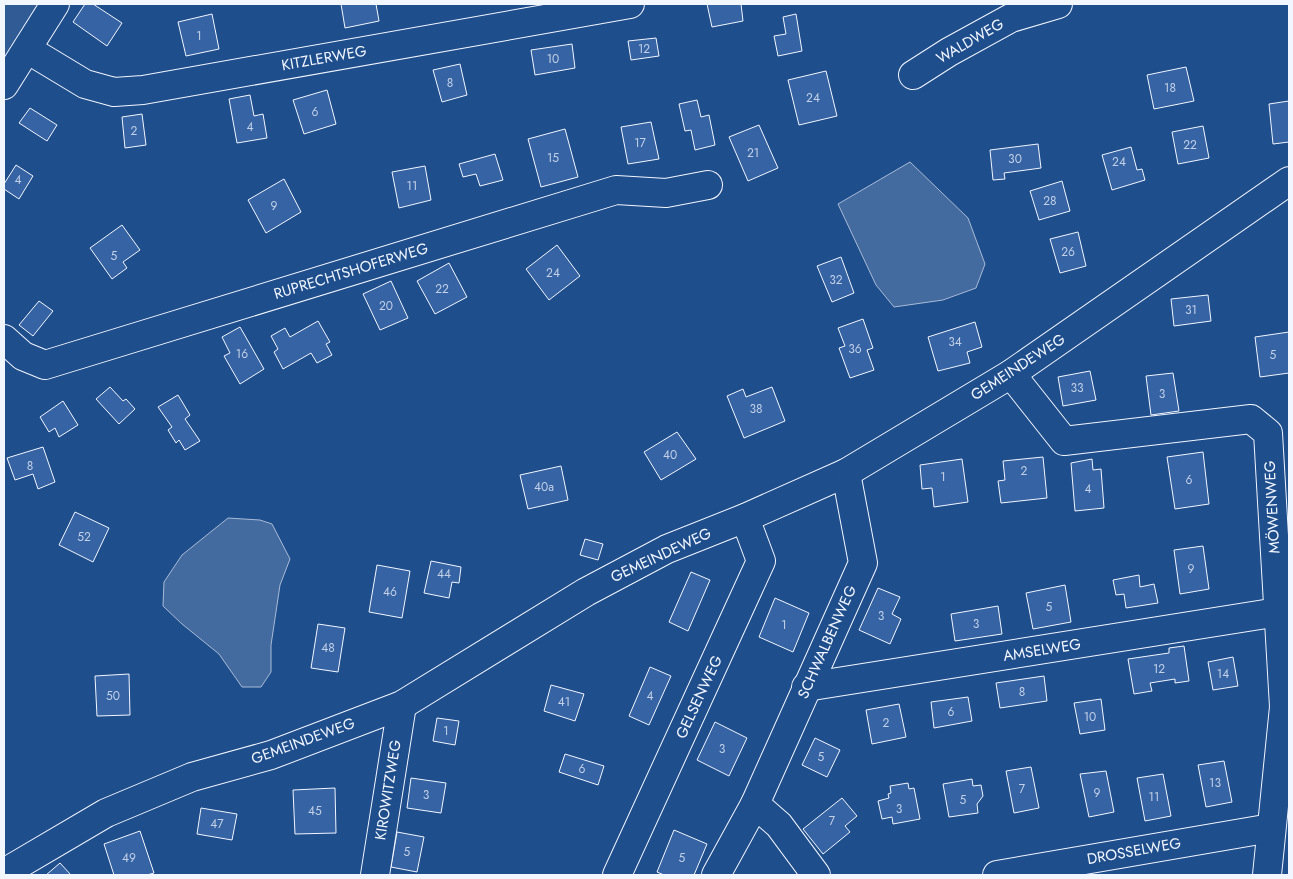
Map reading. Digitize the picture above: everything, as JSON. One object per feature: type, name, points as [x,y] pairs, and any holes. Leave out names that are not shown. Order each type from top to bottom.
[{"type":"street","points":[[4,85],[56,4]]},
{"type":"street","name":"KITZLERWEG","points":[[27,49],[85,84],[114,92],[143,90],[630,4]]},
{"type":"street","name":"WALDWEG","points":[[912,75],[1011,18],[1058,4]]},
{"type":"street","name":"GEMEINDEWEG","points":[[4,873],[106,813],[192,777],[271,755],[402,704],[586,592],[667,549],[745,518],[846,473],[1011,374],[1289,181]]},
{"type":"street","name":"RUPRECHTSHOFERWEG","points":[[4,339],[23,356],[45,365],[616,190],[666,193],[708,185]]},
{"type":"street","name":"MÖWENWEG","points":[[1011,374],[1064,441],[1251,419],[1268,433],[1284,707],[1267,875]]},
{"type":"street","name":"SCHWALBENWEG","points":[[716,875],[755,804],[863,563],[846,473]]},
{"type":"street","name":"GELSENWEG","points":[[617,875],[761,562],[745,518]]},
{"type":"street","name":"AMSELWEG","points":[[806,687],[1278,612]]},
{"type":"street","name":"KIROWITZWEG","points":[[375,875],[402,704]]},
{"type":"street","points":[[755,804],[779,825],[816,875]]},
{"type":"street","name":"DROSSELWEG","points":[[997,875],[1271,828]]},
{"type":"shaded area","points":[[4,4],[41,4],[4,63]]},
{"type":"shaded area","points":[[910,162],[968,218],[985,264],[976,288],[943,300],[894,307],[876,285],[838,204]]},
{"type":"shaded area","points":[[228,518],[260,520],[272,524],[290,559],[280,585],[271,645],[271,672],[261,687],[242,687],[219,654],[163,606],[164,582],[182,555]]},
{"type":"building","points":[[85,4],[93,4],[122,23],[107,46],[73,22]]},
{"type":"building","points":[[341,4],[376,4],[379,21],[345,28]]},
{"type":"building","points":[[707,4],[741,4],[743,21],[712,27]]},
{"type":"building","points":[[212,14],[219,49],[186,56],[178,22]]},
{"type":"building","points":[[796,14],[802,51],[778,56],[774,36],[786,34],[783,17]]},
{"type":"building","points":[[656,38],[659,56],[631,60],[628,41]]},
{"type":"building","points":[[572,44],[575,68],[535,75],[531,50]]},
{"type":"building","points":[[460,64],[467,95],[442,102],[433,70]]},
{"type":"building","points":[[1186,67],[1194,101],[1154,109],[1147,75]]},
{"type":"building","points":[[826,71],[837,116],[799,125],[788,80]]},
{"type":"building","points":[[327,90],[336,124],[304,134],[293,100]]},
{"type":"building","points":[[250,95],[254,116],[263,114],[267,138],[237,143],[229,99]]},
{"type":"building","points":[[697,100],[701,117],[709,115],[715,145],[695,150],[691,130],[685,131],[679,104]]},
{"type":"building","points":[[1289,101],[1289,142],[1273,144],[1269,104]]},
{"type":"building","points":[[30,108],[57,125],[47,141],[19,123]]},
{"type":"building","points":[[142,114],[146,145],[125,148],[122,117]]},
{"type":"building","points":[[651,122],[659,159],[628,164],[621,127]]},
{"type":"building","points":[[759,125],[778,168],[748,181],[729,137]]},
{"type":"building","points":[[1203,126],[1209,158],[1178,164],[1172,132]]},
{"type":"building","points":[[565,129],[578,177],[541,187],[528,139]]},
{"type":"building","points":[[1038,144],[1041,168],[1004,173],[1005,179],[993,180],[990,150]]},
{"type":"building","points":[[1131,147],[1137,170],[1142,169],[1145,180],[1112,190],[1102,155]]},
{"type":"building","points":[[495,154],[503,180],[480,186],[476,174],[463,177],[459,164]]},
{"type":"building","points":[[16,165],[33,176],[19,199],[4,189],[4,184]]},
{"type":"building","points":[[425,166],[431,200],[399,208],[392,172]]},
{"type":"building","points":[[284,179],[301,212],[266,233],[248,200]]},
{"type":"building","points":[[1062,181],[1070,211],[1039,220],[1030,191]]},
{"type":"building","points":[[122,225],[140,250],[123,262],[127,268],[112,279],[90,248]]},
{"type":"building","points":[[1078,232],[1086,266],[1060,273],[1050,239]]},
{"type":"building","points":[[557,245],[580,276],[549,300],[526,269]]},
{"type":"building","points":[[841,257],[854,293],[832,302],[817,266]]},
{"type":"building","points":[[449,263],[467,297],[435,314],[417,281]]},
{"type":"building","points":[[391,281],[408,318],[380,330],[363,294]]},
{"type":"building","points":[[1208,295],[1211,321],[1174,326],[1171,299]]},
{"type":"building","points":[[39,301],[53,311],[33,336],[19,325]]},
{"type":"building","points":[[863,319],[873,348],[867,350],[874,370],[850,378],[839,348],[845,346],[838,328]]},
{"type":"building","points":[[318,321],[330,342],[326,344],[332,355],[317,363],[311,353],[283,369],[274,352],[278,349],[271,336],[285,328],[290,337]]},
{"type":"building","points":[[975,322],[982,347],[967,352],[970,363],[938,371],[928,337]]},
{"type":"building","points":[[240,327],[264,369],[240,384],[224,356],[230,353],[222,337]]},
{"type":"building","points":[[1289,332],[1289,373],[1260,377],[1255,337]]},
{"type":"building","points":[[1090,371],[1096,400],[1063,406],[1058,377]]},
{"type":"building","points":[[1173,373],[1179,411],[1151,415],[1146,376]]},
{"type":"building","points":[[110,387],[123,401],[126,399],[135,409],[119,424],[96,399]]},
{"type":"building","points":[[772,387],[785,421],[744,438],[727,396],[743,389],[746,397]]},
{"type":"building","points":[[178,395],[190,415],[185,419],[200,441],[185,450],[179,440],[176,443],[168,430],[172,427],[158,407]]},
{"type":"building","points":[[63,401],[78,425],[59,437],[55,428],[49,432],[40,417]]},
{"type":"building","points":[[677,432],[696,459],[661,480],[644,452]]},
{"type":"building","points":[[43,447],[55,482],[38,489],[33,474],[15,480],[7,458]]},
{"type":"building","points":[[1203,452],[1209,504],[1175,509],[1167,457]]},
{"type":"building","points":[[1043,457],[1047,498],[1001,503],[998,481],[1005,480],[1003,461]]},
{"type":"building","points":[[962,459],[968,502],[934,507],[932,488],[922,489],[920,465]]},
{"type":"building","points":[[1092,459],[1093,470],[1101,469],[1104,508],[1075,511],[1071,463]]},
{"type":"building","points":[[561,466],[568,500],[528,509],[520,475]]},
{"type":"building","points":[[75,512],[109,528],[93,562],[59,545]]},
{"type":"building","points":[[585,539],[603,544],[598,560],[580,555]]},
{"type":"building","points":[[1203,546],[1209,589],[1180,594],[1174,550]]},
{"type":"building","points":[[431,561],[461,567],[459,583],[452,582],[449,598],[424,593]]},
{"type":"building","points":[[377,565],[410,571],[402,618],[369,612]]},
{"type":"building","points":[[691,572],[710,580],[688,631],[669,622]]},
{"type":"building","points":[[1139,575],[1140,587],[1154,584],[1158,603],[1126,608],[1124,594],[1116,595],[1113,580]]},
{"type":"building","points":[[1065,585],[1071,622],[1033,629],[1026,593]]},
{"type":"building","points":[[878,588],[900,597],[892,614],[901,619],[890,644],[859,630]]},
{"type":"building","points":[[775,598],[809,613],[793,652],[759,637]]},
{"type":"building","points":[[998,606],[1002,634],[955,641],[951,614]]},
{"type":"building","points":[[318,624],[345,628],[338,672],[311,668]]},
{"type":"building","points":[[1184,646],[1189,681],[1175,683],[1175,679],[1150,683],[1152,691],[1134,694],[1128,659],[1169,653],[1169,648]]},
{"type":"building","points":[[1233,657],[1238,686],[1213,690],[1208,662]]},
{"type":"building","points":[[650,667],[671,676],[649,725],[629,716]]},
{"type":"building","points":[[129,674],[130,715],[97,716],[95,676]]},
{"type":"building","points":[[1044,676],[1047,701],[1000,708],[996,683]]},
{"type":"building","points":[[551,685],[584,694],[575,721],[544,711]]},
{"type":"building","points":[[968,697],[972,721],[934,728],[931,702]]},
{"type":"building","points":[[1101,699],[1105,730],[1080,734],[1074,703]]},
{"type":"building","points":[[899,704],[906,737],[872,744],[866,710]]},
{"type":"building","points":[[437,718],[459,721],[455,745],[433,741]]},
{"type":"building","points":[[715,722],[747,738],[729,776],[697,760]]},
{"type":"building","points":[[815,738],[840,750],[827,777],[802,765]]},
{"type":"building","points":[[565,754],[604,766],[598,785],[559,772]]},
{"type":"building","points":[[1224,761],[1232,802],[1206,807],[1198,765]]},
{"type":"building","points":[[1031,767],[1039,808],[1014,813],[1006,771]]},
{"type":"building","points":[[1106,771],[1114,812],[1089,817],[1080,774]]},
{"type":"building","points":[[1163,774],[1171,816],[1145,821],[1137,778]]},
{"type":"building","points":[[411,778],[446,783],[441,813],[407,808]]},
{"type":"building","points":[[972,779],[973,786],[981,785],[983,796],[977,804],[978,813],[949,817],[943,784]]},
{"type":"building","points":[[908,783],[909,789],[914,788],[920,819],[893,824],[892,817],[882,819],[878,801],[889,798],[888,794],[891,793],[890,786]]},
{"type":"building","points":[[335,788],[336,833],[295,834],[293,790]]},
{"type":"building","points":[[842,798],[857,816],[845,826],[850,832],[823,854],[803,829]]},
{"type":"building","points":[[201,808],[237,814],[232,840],[197,834]]},
{"type":"building","points":[[674,830],[707,844],[694,875],[664,875],[657,872]]},
{"type":"building","points":[[140,831],[154,873],[147,875],[114,875],[104,844]]},
{"type":"building","points":[[397,832],[424,837],[417,872],[391,867]]},
{"type":"building","points":[[60,863],[71,875],[46,875]]}]
